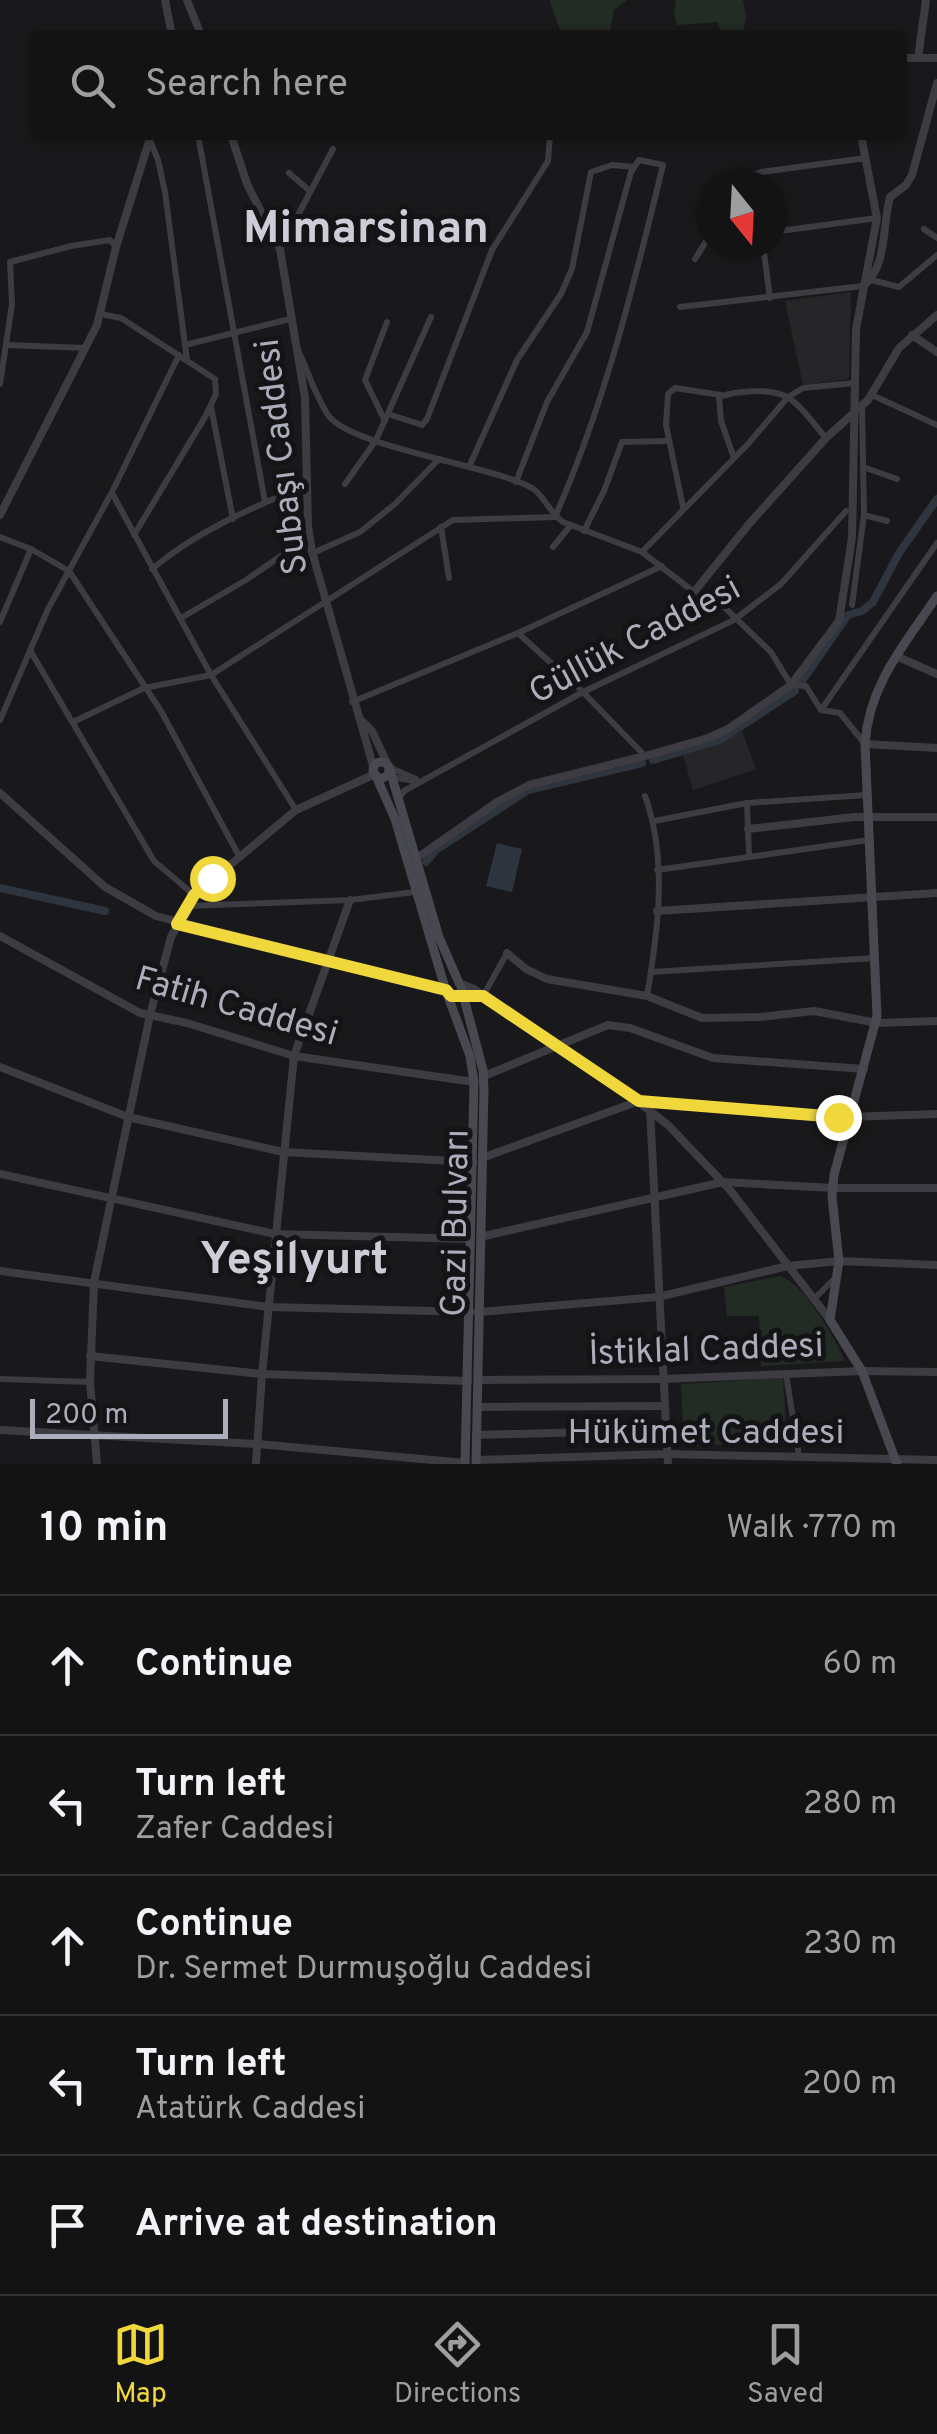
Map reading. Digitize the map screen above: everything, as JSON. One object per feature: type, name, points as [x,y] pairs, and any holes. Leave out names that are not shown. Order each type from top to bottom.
[{"type":"main road","points":[[897,1462],[862,1370],[830,1320],[839,1261],[833,1188],[877,1022],[865,744],[870,704],[896,656],[937,596]]},
{"type":"main road","name":"Gazi Bulvarı","points":[[383,773],[399,799],[479,1079]]},
{"type":"main road","name":"Gazi Bulvarı","points":[[383,773],[415,892],[466,1011],[479,1079],[470,1463]]},
{"type":"main road","name":"Gazi Bulvarı","points":[[470,1463],[477,1408],[473,1380]]},
{"type":"street","points":[[165,0],[171,30]]},
{"type":"street","points":[[188,0],[198,30]]},
{"type":"street","points":[[918,58],[926,0]]},
{"type":"street","points":[[907,58],[937,58]]},
{"type":"street","points":[[680,307],[862,286],[871,280],[880,258],[889,200],[912,175],[937,83]]},
{"type":"street","points":[[0,515],[101,314],[116,247],[149,140]]},
{"type":"street","points":[[151,140],[164,192],[187,362]]},
{"type":"street","points":[[199,140],[265,502]]},
{"type":"street","name":"Subaşı Caddesi","points":[[233,140],[247,184],[280,249],[306,398],[312,553],[352,702],[383,773]]},
{"type":"street","points":[[387,322],[364,380],[386,417],[422,426],[492,250],[548,160],[550,140]]},
{"type":"street","points":[[852,605],[864,515],[854,383],[862,286],[877,218],[862,140]]},
{"type":"street","points":[[280,249],[333,149]]},
{"type":"street","points":[[776,170],[866,158]]},
{"type":"street","points":[[516,482],[547,402],[587,332],[634,166],[639,160],[662,164],[612,366],[584,450],[555,517]]},
{"type":"street","points":[[469,467],[517,360],[561,294],[572,269],[592,172],[612,165],[634,166]]},
{"type":"street","points":[[288,174],[310,191]]},
{"type":"street","points":[[787,230],[877,218]]},
{"type":"street","points":[[924,229],[937,238]]},
{"type":"street","points":[[0,384],[12,304],[10,262],[94,242],[110,240],[116,247]]},
{"type":"street","points":[[871,280],[899,287],[937,255]]},
{"type":"street","points":[[765,260],[770,299]]},
{"type":"street","points":[[101,314],[122,318],[215,379],[216,394],[210,406],[134,534]]},
{"type":"street","points":[[694,592],[826,438],[872,394],[889,361],[937,315]]},
{"type":"street","points":[[345,484],[376,440],[431,317]]},
{"type":"street","points":[[186,345],[290,319]]},
{"type":"street","points":[[912,335],[937,352]]},
{"type":"street","points":[[6,345],[87,348]]},
{"type":"street","points":[[298,350],[328,414],[337,424],[535,490],[555,517],[642,552],[694,592],[722,604],[734,620],[772,652],[791,686]]},
{"type":"street","points":[[0,720],[69,571],[179,356]]},
{"type":"street","points":[[642,552],[788,397],[803,388],[854,383]]},
{"type":"street","points":[[683,508],[665,409],[672,388],[722,396],[757,392],[788,397],[826,438]]},
{"type":"street","points":[[872,394],[937,425]]},
{"type":"street","points":[[722,396],[718,402],[721,421],[734,458]]},
{"type":"street","points":[[210,406],[233,519]]},
{"type":"street","points":[[417,858],[520,788],[717,735],[791,686],[842,612],[853,527],[858,408]]},
{"type":"street","points":[[584,530],[622,442],[668,441]]},
{"type":"street","points":[[312,553],[360,532],[395,504],[440,458]]},
{"type":"street","points":[[863,467],[897,479]]},
{"type":"street","points":[[152,569],[233,519],[308,484]]},
{"type":"street","points":[[112,492],[210,675],[296,810]]},
{"type":"street","name":"Güllük Caddesi","points":[[399,799],[404,790],[583,692],[734,620],[781,584],[846,511]]},
{"type":"street","points":[[864,515],[887,521]]},
{"type":"street","points":[[73,722],[144,688],[210,675],[452,520],[555,517]]},
{"type":"street","points":[[553,547],[570,526]]},
{"type":"street","points":[[441,527],[450,578]]},
{"type":"street","points":[[181,618],[310,536]]},
{"type":"street","points":[[0,537],[69,571],[161,711],[240,856]]},
{"type":"street","points":[[820,710],[937,542]]},
{"type":"street","points":[[0,622],[31,549]]},
{"type":"street","points":[[352,702],[518,633],[662,566]]},
{"type":"street","points":[[518,633],[645,756]]},
{"type":"street","points":[[30,651],[154,861],[194,895]]},
{"type":"street","points":[[896,656],[937,674]]},
{"type":"street","points":[[791,686],[806,686],[820,710]]},
{"type":"street","points":[[820,710],[840,713],[865,744],[937,748]]},
{"type":"street","name":"Subaşı Caddesi","points":[[360,719],[372,731],[383,773]]},
{"type":"street","points":[[97,1464],[90,1382],[94,1282],[150,1015],[177,924],[194,895],[296,810],[383,773],[421,782]]},
{"type":"street","points":[[0,793],[114,893],[143,910],[177,924],[483,996],[650,1108],[723,1182],[830,1320]]},
{"type":"street","points":[[654,822],[747,803],[867,795]]},
{"type":"street","points":[[645,796],[654,822],[658,870],[658,911],[647,996]]},
{"type":"street","points":[[747,803],[749,856]]},
{"type":"street","points":[[748,829],[868,817],[937,817]]},
{"type":"street","points":[[658,870],[868,840]]},
{"type":"street","points":[[187,906],[350,900],[415,892]]},
{"type":"street","points":[[658,911],[871,895],[937,894]]},
{"type":"street","points":[[256,1464],[294,1056],[350,900]]},
{"type":"street","name":"Fatih Caddesi","points":[[0,936],[131,1009],[150,1015],[294,1056],[479,1079]]},
{"type":"street","points":[[466,1011],[483,996],[507,953],[526,969],[559,983],[647,996],[702,1018],[814,1011],[877,1022],[937,1020]]},
{"type":"street","points":[[651,972],[875,958]]},
{"type":"street","points":[[479,1079],[596,1028],[615,1025],[713,1058],[864,1069]]},
{"type":"street","points":[[0,1067],[128,1117],[283,1152],[478,1160],[639,1101],[849,1117],[937,1114]]},
{"type":"street","points":[[650,1108],[667,1459]]},
{"type":"street","points":[[0,1174],[275,1234],[475,1238],[723,1182],[937,1188]]},
{"type":"street","points":[[0,1271],[269,1307],[475,1312],[658,1297],[788,1266],[839,1261],[937,1266]]},
{"type":"street","points":[[814,1299],[837,1276]]},
{"type":"street","name":"İstiklal Caddesi","points":[[90,1356],[262,1374],[473,1380],[662,1380],[862,1370],[937,1372]]},
{"type":"street","points":[[786,1373],[798,1456]]},
{"type":"street","points":[[0,1379],[90,1382]]},
{"type":"street","points":[[477,1408],[664,1406]]},
{"type":"street","name":"Hükümet Caddesi","points":[[0,1430],[258,1444],[470,1463],[798,1456],[897,1462],[937,1460]]},
{"type":"street","points":[[476,1434],[666,1430]]},
{"type":"shaded area","points":[[549,0],[627,0],[614,10],[610,30],[560,30]]},
{"type":"shaded area","points":[[676,0],[743,0],[746,17],[744,30],[720,30],[718,22],[677,25]]},
{"type":"shaded area","points":[[851,292],[849,379],[803,385],[785,301]]},
{"type":"shaded area","points":[[742,731],[756,769],[693,790],[683,755]]},
{"type":"shaded area","points":[[497,843],[522,849],[512,892],[486,886]]},
{"type":"shaded area","points":[[781,1276],[809,1300],[845,1361],[761,1366],[759,1316],[727,1316],[724,1287]]},
{"type":"shaded area","points":[[783,1378],[787,1440],[684,1447],[681,1384]]},
{"type":"waterway","points":[[802,681],[848,615],[873,602],[899,553],[937,499]]},
{"type":"waterway","points":[[653,760],[720,740],[795,691]]},
{"type":"waterway","points":[[426,862],[436,850],[528,790],[642,763]]},
{"type":"waterway","points":[[0,888],[105,911]]},
{"type":"district","name":"Mimarsinan","points":[[366,226]]},
{"type":"district","name":"Yeşilyurt","points":[[294,1257]]},
{"type":"route","points":[[212,878],[194,895],[177,924],[446,990],[451,996],[483,996],[639,1101],[838,1117]]}]
